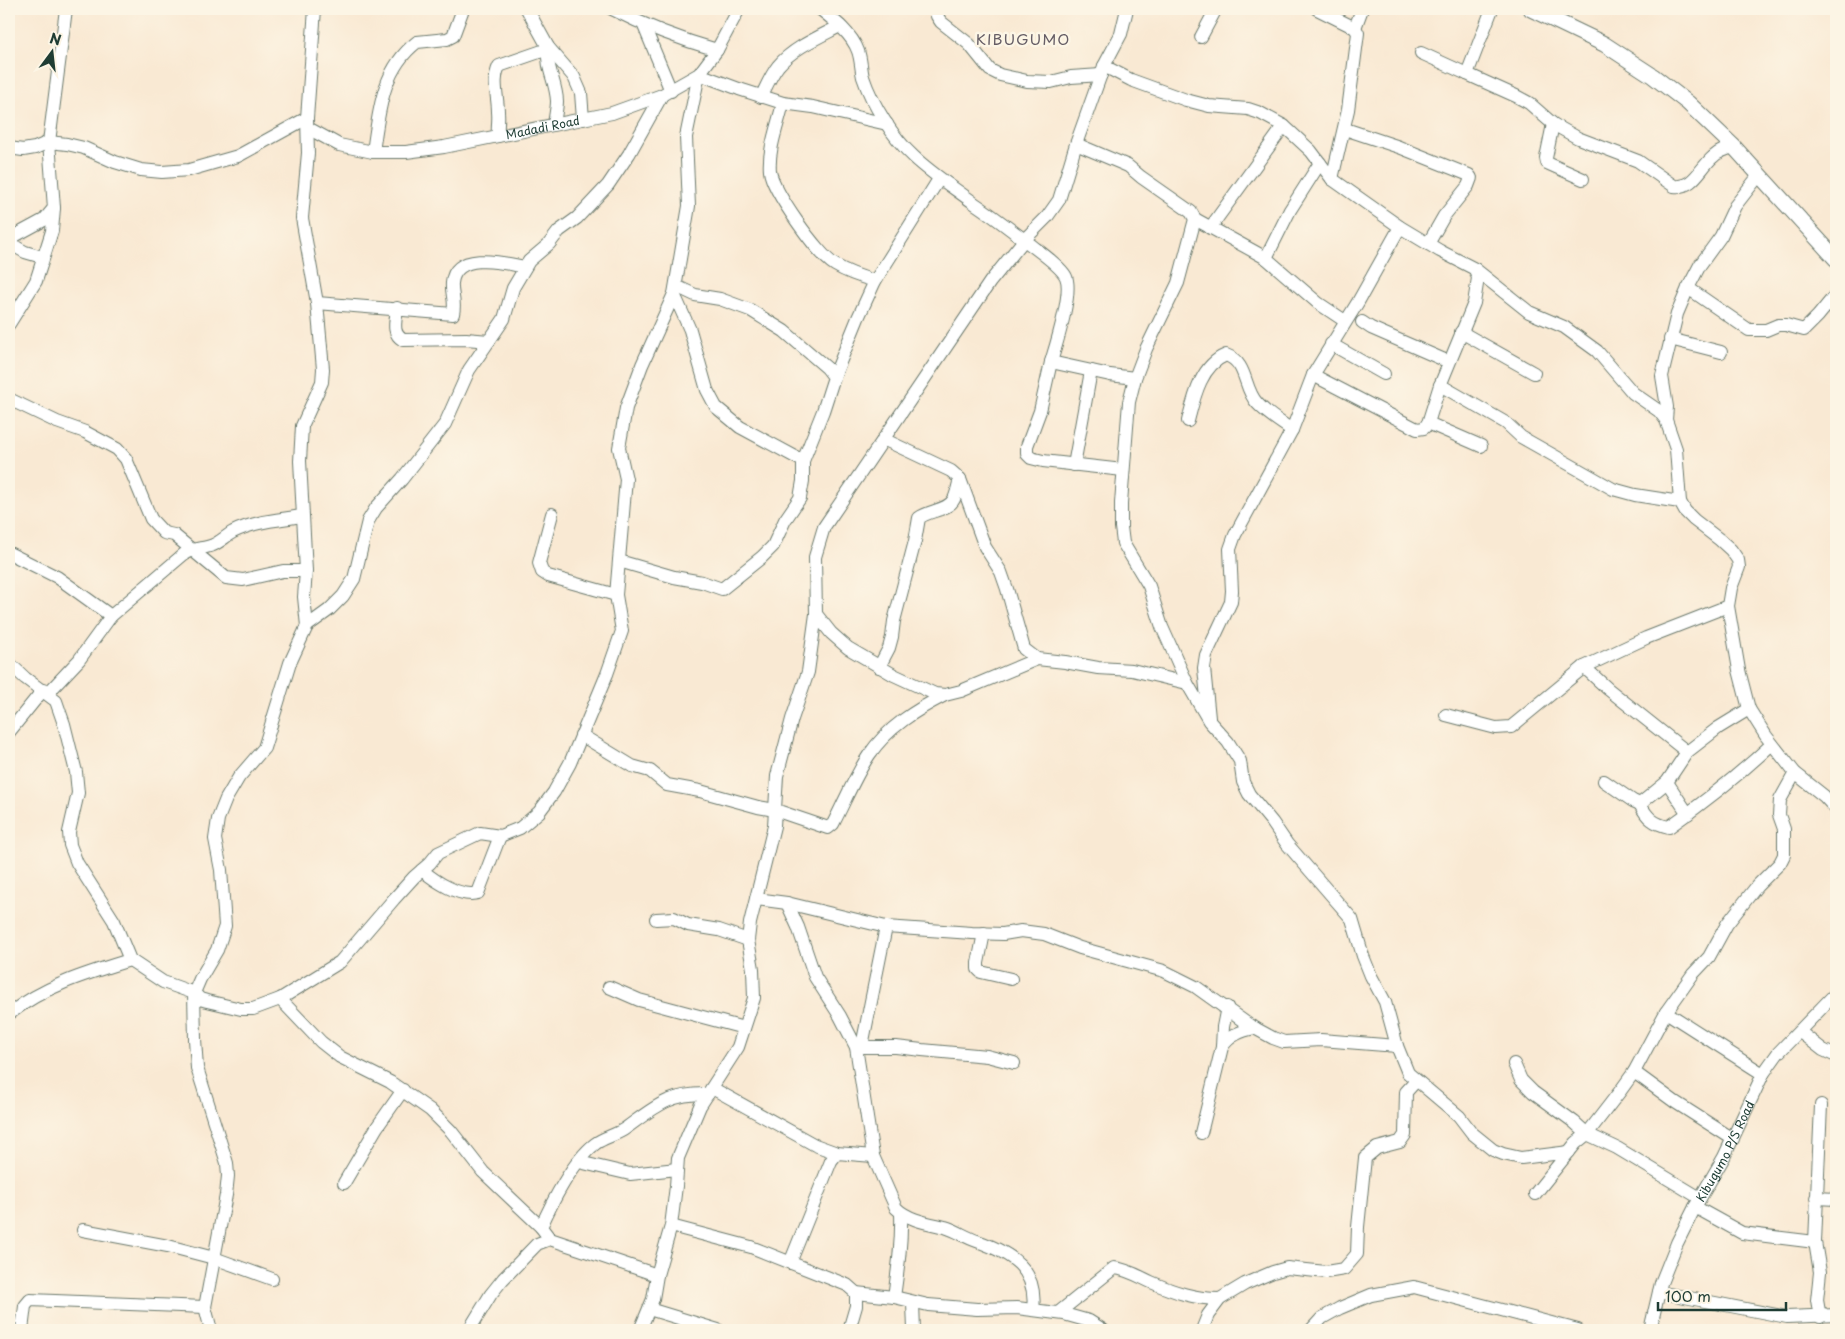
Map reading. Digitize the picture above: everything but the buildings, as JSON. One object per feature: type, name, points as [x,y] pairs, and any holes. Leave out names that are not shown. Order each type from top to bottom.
[{"type":"main road","points":[[1530,9],[1604,44],[1653,76],[1688,103],[1760,174],[1836,258]]},
{"type":"street","points":[[9,324],[36,281],[42,257],[52,231],[54,208],[49,142],[66,9]]},
{"type":"street","points":[[307,626],[304,597],[306,571],[300,461],[302,426],[322,382],[323,369],[317,303],[302,218],[308,153],[315,9]]},
{"type":"street","points":[[373,152],[382,94],[390,73],[417,42],[447,39],[453,36],[463,9]]},
{"type":"street","points":[[527,9],[548,48],[574,77],[581,93],[583,119]]},
{"type":"street","points":[[612,9],[644,26],[678,39],[717,50]]},
{"type":"street","name":"Madadi Road","points":[[308,123],[339,145],[373,152],[406,152],[498,136],[612,112],[666,93],[700,74],[717,50],[739,9]]},
{"type":"street","points":[[820,9],[840,26],[858,50],[862,74],[870,96],[887,124],[912,156],[940,179],[1024,240],[1066,276],[1067,287],[1064,315],[1040,411],[1027,446],[1027,454],[1031,458],[1043,462],[1123,470]]},
{"type":"street","points":[[940,9],[937,16],[941,22],[969,44],[990,70],[1000,75],[1027,82],[1051,82],[1103,71],[1186,100],[1209,106],[1248,109],[1260,113],[1284,126],[1311,151],[1332,178],[1400,227],[1475,269],[1529,312],[1564,326],[1610,364],[1633,392],[1659,411],[1666,420],[1676,449],[1680,502],[1686,512],[1731,550],[1738,560],[1739,568],[1731,588],[1728,606],[1739,670],[1749,709],[1772,744],[1795,773],[1824,796],[1836,809]]},
{"type":"street","points":[[640,1330],[653,1299],[657,1275],[670,1226],[678,1158],[700,1106],[738,1047],[754,998],[753,969],[748,940],[750,923],[774,826],[777,776],[792,719],[808,672],[816,614],[815,557],[824,527],[990,282],[1024,240],[1047,217],[1059,200],[1076,144],[1103,71],[1121,34],[1127,9]]},
{"type":"street","points":[[1201,37],[1216,9]]},
{"type":"street","points":[[1318,9],[1355,28],[1358,33],[1345,129],[1332,178]]},
{"type":"street","points":[[1355,28],[1362,9]]},
{"type":"street","points":[[1467,74],[1492,9]]},
{"type":"street","points":[[211,1330],[205,1307],[215,1246],[222,1223],[228,1176],[227,1163],[197,1068],[194,993],[217,950],[225,926],[221,870],[215,839],[218,819],[234,783],[264,748],[290,663],[307,626],[344,596],[354,579],[368,521],[376,508],[445,424],[469,370],[504,319],[514,288],[529,262],[549,244],[559,231],[577,218],[608,185],[666,93],[644,26]]},
{"type":"street","points":[[761,97],[778,67],[786,58],[812,40],[840,26]]},
{"type":"street","points":[[548,48],[547,58],[557,100],[554,124]]},
{"type":"street","points":[[498,136],[495,82],[499,66],[548,48]]},
{"type":"street","points":[[1421,53],[1516,96],[1553,124],[1578,138],[1638,161],[1674,186],[1688,185],[1712,158],[1726,149],[1734,147]]},
{"type":"street","points":[[9,663],[25,678],[56,701],[76,772],[78,793],[69,832],[70,845],[78,863],[114,921],[130,960],[162,982],[194,993],[206,1001],[241,1009],[253,1009],[280,999],[340,962],[394,899],[438,853],[480,833],[500,836],[520,828],[544,805],[570,764],[607,674],[622,631],[616,594],[626,479],[619,448],[626,408],[642,365],[675,290],[689,206],[686,137],[700,74],[761,97],[783,103],[813,107],[887,124]]},
{"type":"street","points":[[783,103],[770,158],[770,174],[792,216],[821,253],[849,273],[875,281]]},
{"type":"street","points":[[9,148],[23,150],[35,148],[49,142],[84,148],[115,162],[141,170],[180,171],[190,170],[238,156],[308,123]]},
{"type":"street","points":[[1553,124],[1546,158],[1547,163],[1582,178]]},
{"type":"street","points":[[1210,228],[1284,126]]},
{"type":"street","points":[[1345,129],[1399,147],[1469,175],[1471,178],[1468,186],[1444,216],[1428,244]]},
{"type":"street","points":[[1076,144],[1128,166],[1184,206],[1195,219],[1266,258],[1318,304],[1345,321]]},
{"type":"street","points":[[1266,258],[1290,210],[1320,163]]},
{"type":"street","points":[[1666,420],[1667,407],[1662,376],[1678,314],[1688,288],[1700,265],[1721,236],[1735,206],[1760,174]]},
{"type":"street","points":[[619,561],[674,578],[702,582],[722,589],[773,546],[785,520],[800,498],[803,481],[803,461],[858,318],[875,281],[940,179]]},
{"type":"street","points":[[9,239],[44,220],[54,208]]},
{"type":"street","points":[[1195,219],[1178,283],[1146,350],[1135,378],[1129,402],[1121,511],[1124,543],[1149,586],[1162,628],[1187,683],[1210,721],[1236,753],[1240,761],[1243,782],[1249,794],[1287,844],[1352,919],[1363,956],[1385,1002],[1397,1046],[1408,1074],[1459,1116],[1472,1133],[1493,1150],[1521,1158],[1569,1152]]},
{"type":"street","points":[[1210,721],[1205,661],[1230,602],[1232,591],[1230,549],[1235,535],[1262,482],[1292,430],[1313,375],[1358,302],[1400,227]]},
{"type":"street","points":[[9,243],[25,252],[42,257]]},
{"type":"street","points":[[317,303],[453,314],[455,304],[452,282],[458,268],[472,261],[498,262],[526,267]]},
{"type":"street","points":[[1313,375],[1418,429],[1424,428],[1428,423],[1440,385],[1476,295],[1478,278],[1475,269]]},
{"type":"street","points":[[1688,288],[1749,330],[1757,331],[1766,330],[1778,325],[1786,325],[1804,330],[1836,294]]},
{"type":"street","points":[[675,290],[720,299],[750,310],[784,331],[827,368],[834,377]]},
{"type":"street","points":[[675,290],[690,330],[706,390],[716,407],[740,427],[803,461]]},
{"type":"street","points":[[397,308],[395,330],[398,337],[403,340],[466,339],[489,341]]},
{"type":"street","points":[[1362,322],[1371,328],[1449,362]]},
{"type":"street","points":[[1461,332],[1534,373]]},
{"type":"street","points":[[1670,339],[1721,352]]},
{"type":"street","points":[[1331,344],[1384,374]]},
{"type":"street","points":[[1188,421],[1196,390],[1205,374],[1218,358],[1226,355],[1234,358],[1242,366],[1248,390],[1258,404],[1292,430]]},
{"type":"street","points":[[1051,362],[1135,378]]},
{"type":"street","points":[[1074,465],[1091,371]]},
{"type":"street","points":[[1440,385],[1506,423],[1521,437],[1613,489],[1635,495],[1680,502]]},
{"type":"street","points":[[9,399],[57,422],[86,432],[117,449],[126,459],[151,519],[164,533],[174,535],[226,578],[243,580],[283,571],[306,571]]},
{"type":"street","points":[[1428,423],[1481,446]]},
{"type":"street","points":[[883,439],[951,471],[960,479],[985,548],[1001,572],[1024,649],[1037,659]]},
{"type":"street","points":[[879,667],[889,648],[892,637],[894,621],[915,541],[919,518],[926,512],[944,508],[950,504],[955,496],[960,479]]},
{"type":"street","points":[[552,514],[539,562],[542,572],[548,576],[616,594]]},
{"type":"street","points":[[9,732],[79,660],[112,616],[191,549],[214,545],[233,532],[256,523],[302,516]]},
{"type":"street","points":[[9,552],[57,576],[112,616]]},
{"type":"street","points":[[1446,715],[1496,728],[1511,726],[1584,667],[1646,638],[1728,606]]},
{"type":"street","points":[[816,614],[831,633],[848,648],[879,667],[927,691],[945,695]]},
{"type":"street","points":[[581,735],[632,766],[650,771],[667,785],[775,810],[828,828],[833,824],[868,756],[880,741],[899,723],[945,695],[993,679],[1037,659],[1098,668],[1132,670],[1187,683]]},
{"type":"street","points":[[1584,667],[1608,689],[1687,752]]},
{"type":"street","points":[[1640,804],[1667,782],[1687,752],[1718,728],[1749,709]]},
{"type":"street","points":[[1604,781],[1633,802],[1640,804],[1646,815],[1663,826],[1669,827],[1740,774],[1772,744]]},
{"type":"street","points":[[1536,1194],[1569,1152],[1588,1134],[1634,1072],[1666,1012],[1693,974],[1709,957],[1727,924],[1756,886],[1780,863],[1784,855],[1784,829],[1779,815],[1780,800],[1795,773]]},
{"type":"street","points":[[1667,782],[1688,814]]},
{"type":"street","points":[[422,870],[441,885],[472,894],[478,893],[500,836]]},
{"type":"street","points":[[756,899],[787,903],[886,928],[1003,934],[1021,931],[1044,934],[1080,948],[1164,971],[1196,987],[1255,1028],[1284,1042],[1321,1040],[1397,1046]]},
{"type":"street","points":[[787,903],[801,935],[815,977],[859,1046]]},
{"type":"street","points":[[656,919],[674,918],[688,925],[719,930],[748,940]]},
{"type":"street","points":[[886,928],[859,1046],[873,1156],[900,1213],[960,1232],[969,1238],[1004,1252],[1014,1260],[1029,1278],[1034,1296],[1033,1310]]},
{"type":"street","points":[[984,933],[978,969],[981,972],[1011,978]]},
{"type":"street","points":[[9,1014],[28,999],[59,985],[130,960]]},
{"type":"street","points":[[609,987],[639,1000],[744,1028]]},
{"type":"street","name":"Kibugumo P/S Road","points":[[1650,1330],[1658,1292],[1677,1243],[1733,1139],[1763,1074],[1778,1053],[1836,994]]},
{"type":"street","points":[[280,999],[321,1042],[340,1057],[403,1090],[430,1110],[451,1131],[484,1172],[541,1227],[550,1239],[657,1275]]},
{"type":"street","points":[[1201,1133],[1222,1047],[1226,1008]]},
{"type":"street","points":[[1666,1012],[1763,1074]]},
{"type":"street","points":[[1222,1047],[1226,1041],[1240,1031],[1255,1028]]},
{"type":"street","points":[[1800,1032],[1823,1050],[1836,1056]]},
{"type":"street","points":[[859,1046],[896,1047],[987,1056],[1014,1063]]},
{"type":"street","points":[[1514,1064],[1522,1080],[1533,1092],[1588,1134],[1617,1148],[1742,1233],[1815,1242]]},
{"type":"street","points":[[1634,1072],[1675,1102],[1733,1139]]},
{"type":"street","points":[[1202,1330],[1208,1315],[1220,1299],[1245,1284],[1287,1268],[1326,1272],[1344,1268],[1357,1254],[1365,1158],[1377,1148],[1400,1142],[1405,1135],[1406,1092],[1416,1081]]},
{"type":"street","points":[[344,1183],[377,1128],[403,1090]]},
{"type":"street","points":[[541,1227],[552,1204],[579,1162],[596,1143],[624,1130],[650,1109],[665,1101],[683,1096],[710,1091],[815,1145],[837,1153],[873,1156]]},
{"type":"street","points":[[1820,1316],[1817,1300],[1820,1272],[1815,1242],[1821,1104]]},
{"type":"street","points":[[790,1263],[831,1161],[837,1153]]},
{"type":"street","points":[[579,1162],[630,1174],[677,1170]]},
{"type":"street","points":[[1816,1198],[1836,1200]]},
{"type":"street","points":[[894,1297],[901,1239],[900,1213]]},
{"type":"street","points":[[670,1226],[730,1241],[847,1285],[856,1294],[894,1297],[913,1303],[977,1309],[999,1308],[1058,1313],[1089,1321],[1104,1330]]},
{"type":"street","points":[[83,1230],[168,1246],[214,1258],[272,1279]]},
{"type":"street","points":[[469,1330],[491,1294],[503,1279],[537,1244],[550,1239]]},
{"type":"street","points":[[1058,1313],[1114,1268],[1137,1275],[1178,1293],[1205,1299],[1220,1299]]},
{"type":"street","points":[[1311,1330],[1322,1318],[1371,1295],[1414,1287],[1578,1330]]},
{"type":"street","points":[[1658,1292],[1787,1317],[1836,1315]]},
{"type":"street","points":[[850,1330],[856,1306],[856,1294]]},
{"type":"street","points":[[22,1330],[25,1306],[30,1300],[205,1307]]},
{"type":"street","points":[[913,1303],[914,1330]]},
{"type":"street","points":[[649,1309],[718,1330]]},
{"type":"district","name":"KIBUGUMO","points":[[1023,38]]}]
